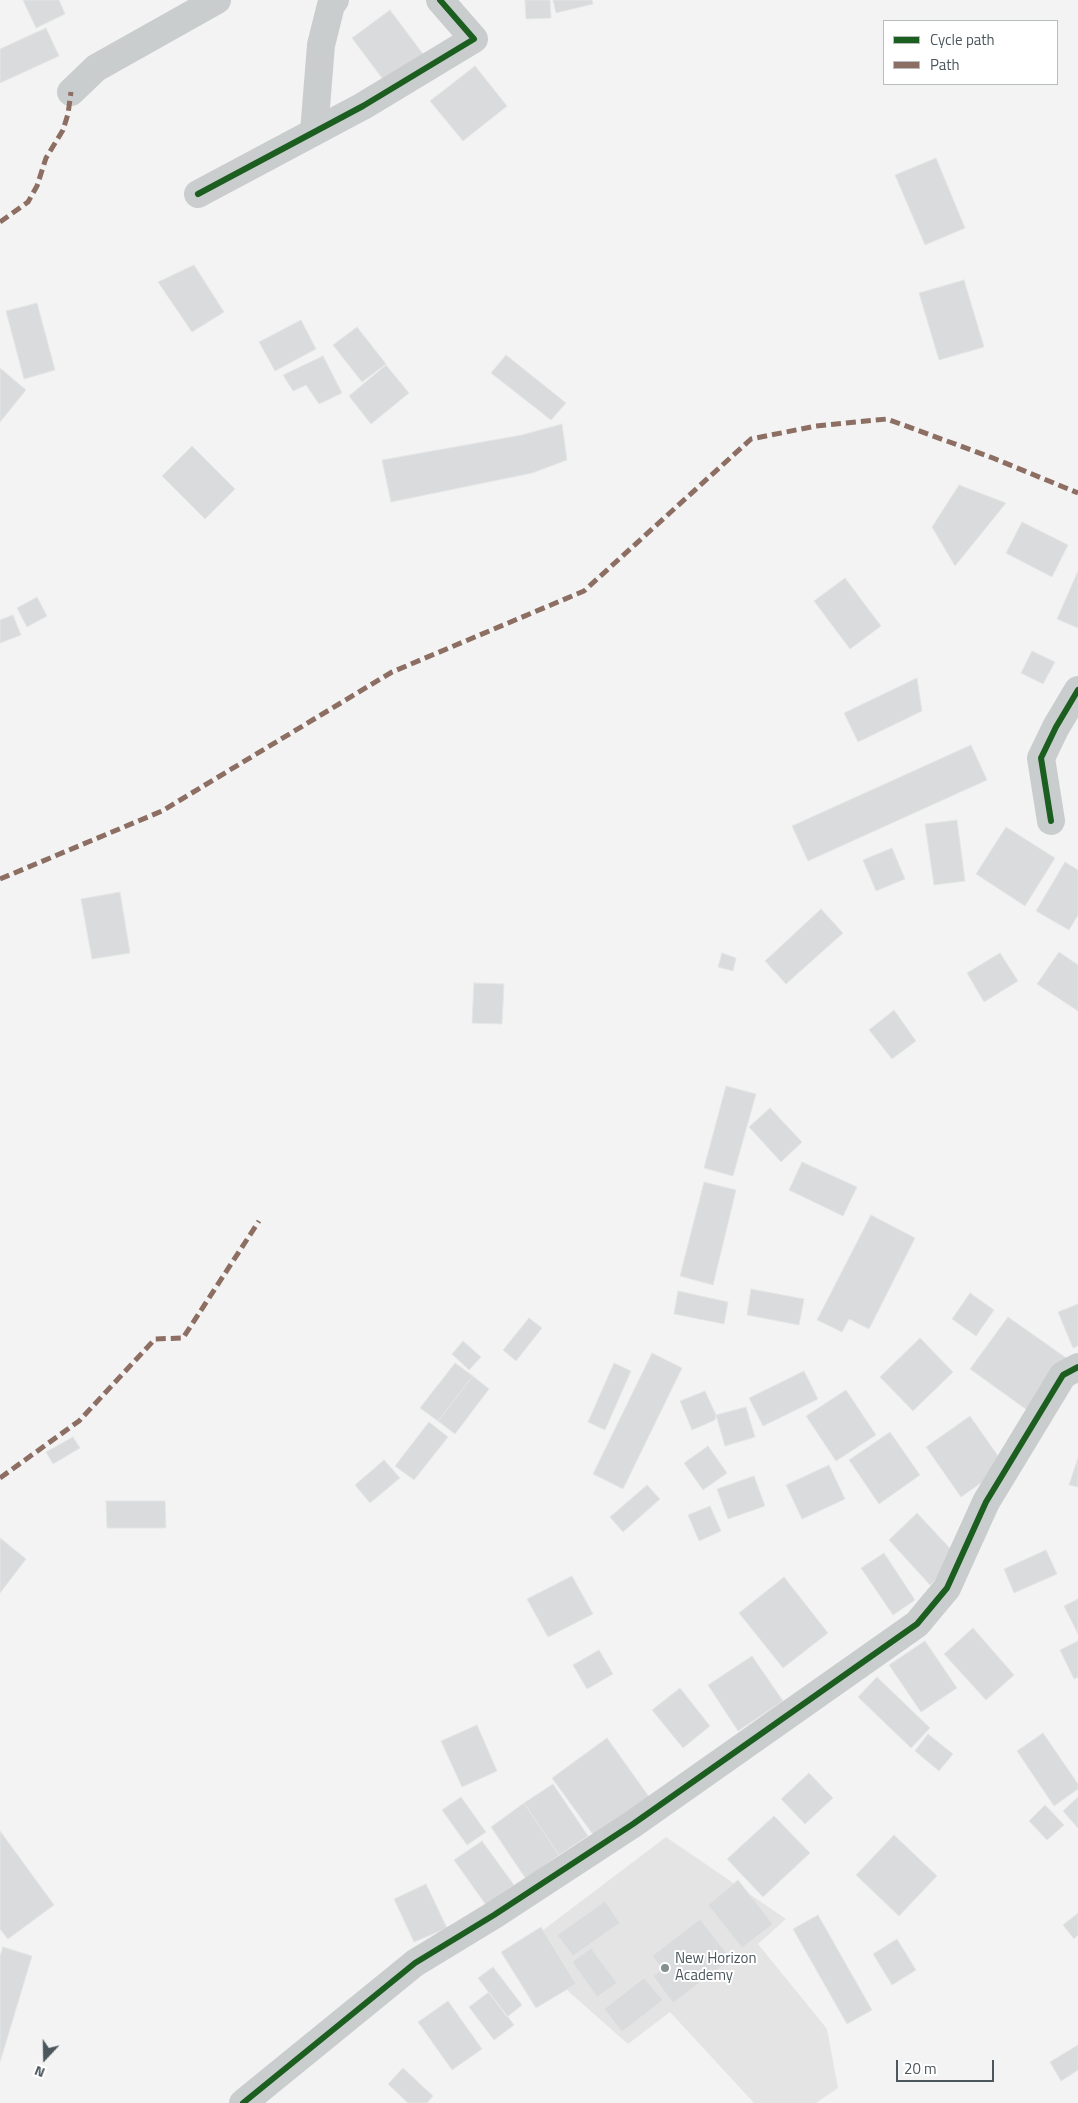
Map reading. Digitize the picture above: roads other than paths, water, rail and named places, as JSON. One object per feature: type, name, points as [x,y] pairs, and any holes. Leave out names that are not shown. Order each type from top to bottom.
[{"type":"street","points":[[71,92],[96,68],[217,0]]},
{"type":"street","points":[[314,132],[321,45],[331,4],[335,0]]},
{"type":"street","points":[[198,194],[363,106],[474,39],[440,0]]},
{"type":"street","points":[[1051,821],[1042,758],[1078,690]]},
{"type":"street","points":[[243,2103],[415,1963],[494,1915],[633,1824],[916,1624],[947,1588],[986,1502],[1064,1375],[1078,1367]]},
{"type":"place","name":"New Horizon Academy","points":[[665,1968]]}]
